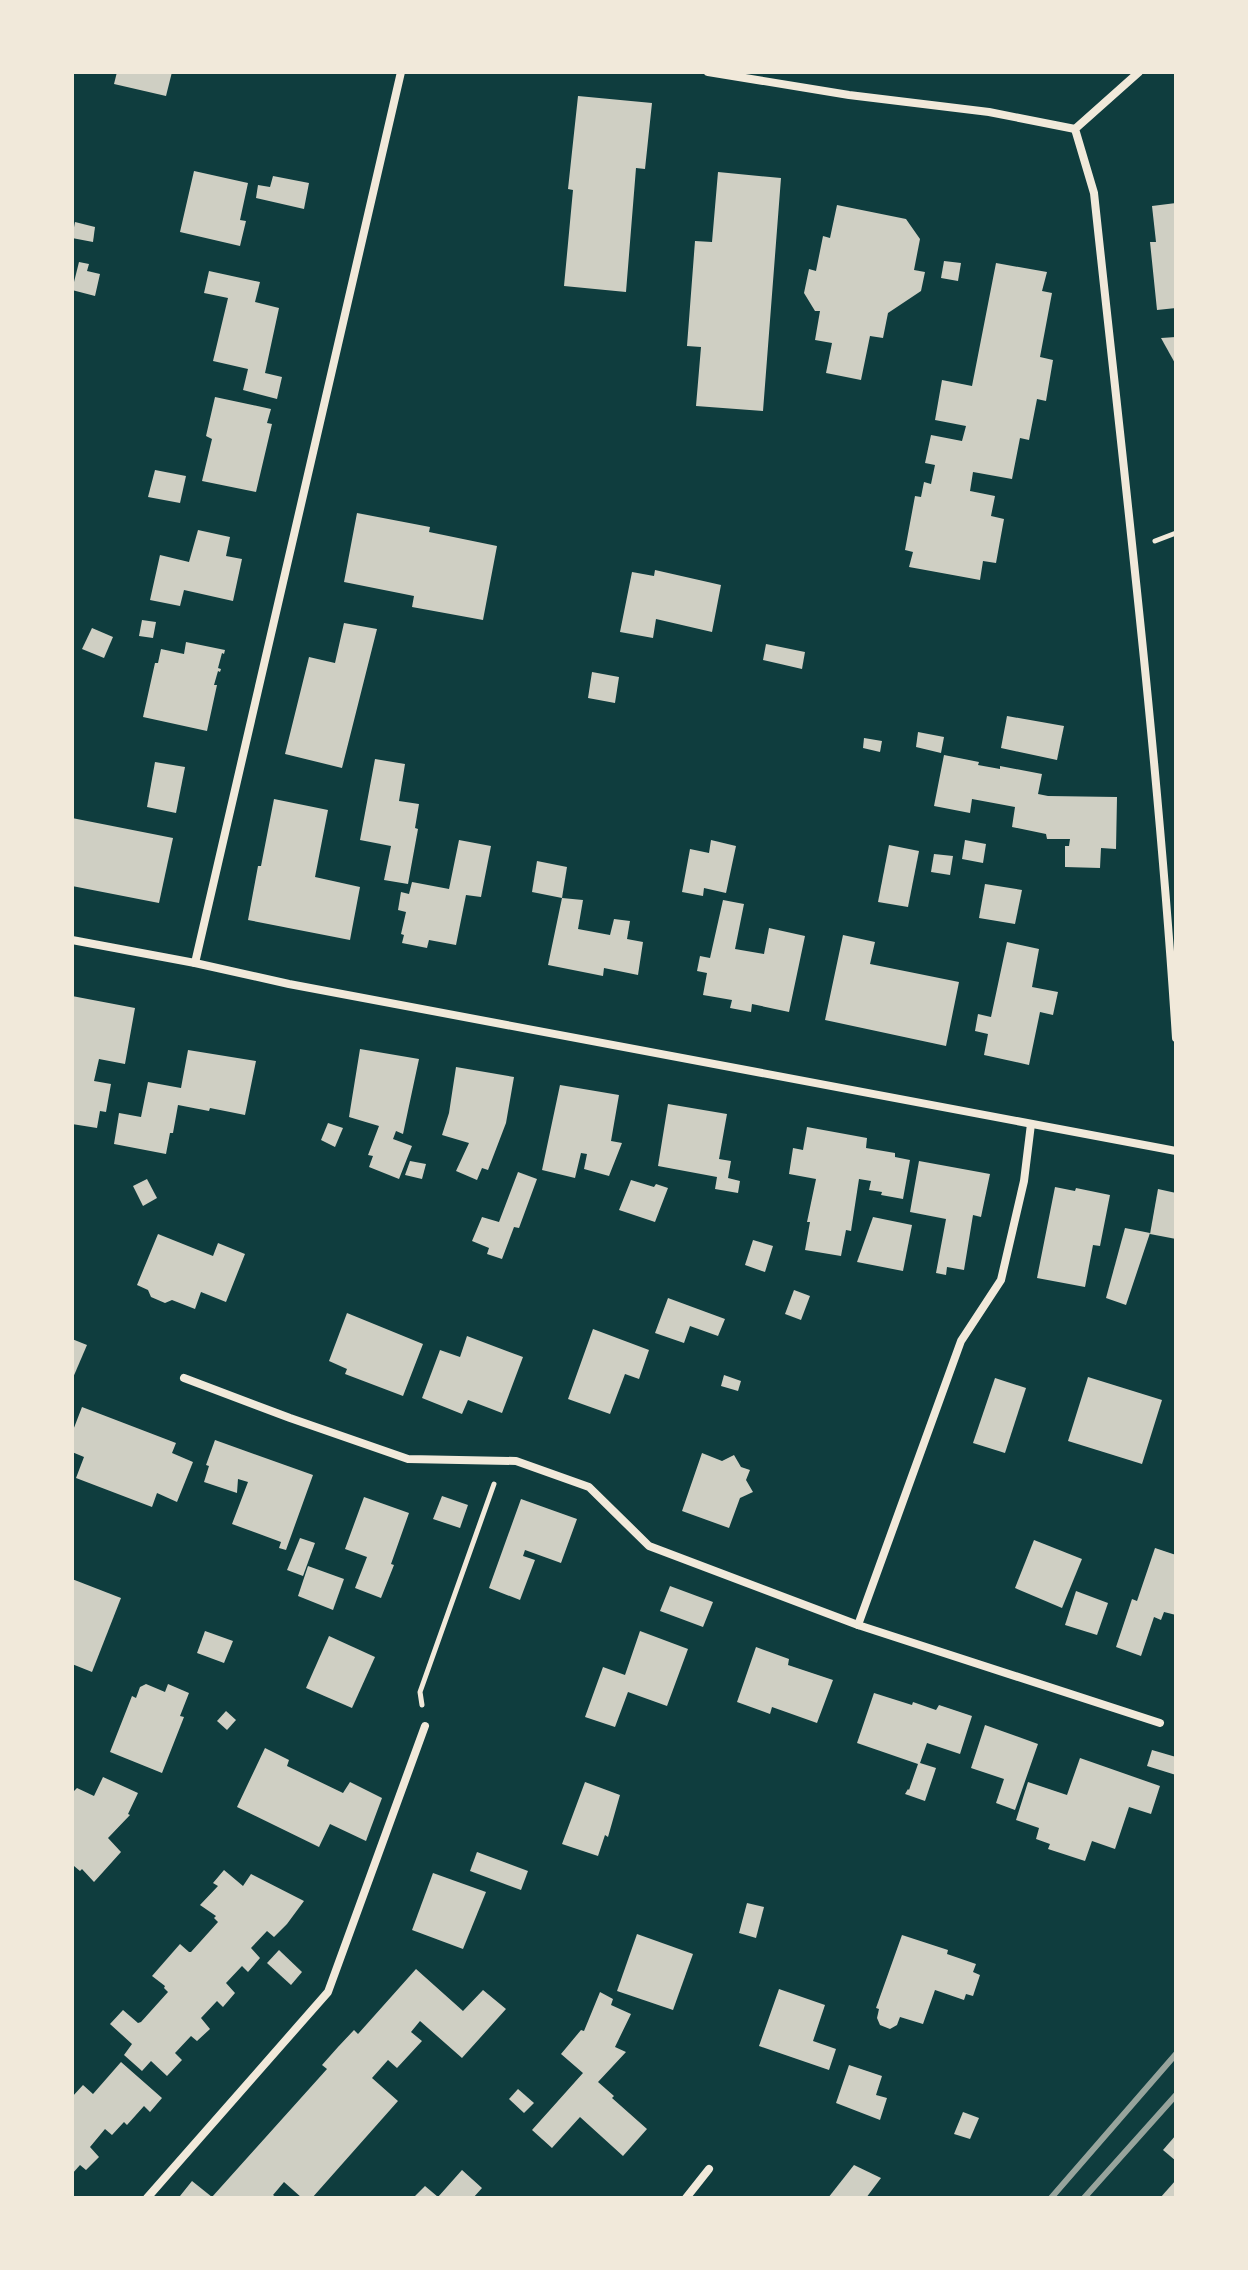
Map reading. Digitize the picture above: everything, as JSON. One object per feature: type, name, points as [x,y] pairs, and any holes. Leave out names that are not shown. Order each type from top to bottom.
[{"type":"street","points":[[195,963],[401,72]]},
{"type":"street","points":[[708,72],[849,95],[989,112],[1075,129]]},
{"type":"street","points":[[1075,129],[1139,72]]},
{"type":"street","points":[[1075,129],[1094,193],[1151,718],[1176,1038]]},
{"type":"street","points":[[72,940],[289,984],[1176,1151]]},
{"type":"street","points":[[858,1625],[961,1341],[1001,1280],[1024,1181],[1031,1124]]},
{"type":"street","points":[[184,1378],[408,1459],[516,1461],[589,1487],[649,1546],[858,1625],[1160,1723]]},
{"type":"street","points":[[147,2198],[328,1992],[425,1726]]},
{"type":"street","points":[[686,2198],[709,2169]]},
{"type":"path","points":[[425,1726],[420,1692],[502,1460]]},
{"type":"building","points":[[117,72],[172,72],[166,96],[114,84]]},
{"type":"building","points":[[578,96],[652,103],[645,169],[636,168],[626,292],[564,286],[573,190],[568,189]]},
{"type":"building","points":[[194,171],[248,183],[240,220],[246,221],[240,246],[180,232]]},
{"type":"building","points":[[718,172],[781,178],[763,411],[696,406],[701,347],[687,346],[695,241],[712,242]]},
{"type":"building","points":[[273,176],[309,183],[304,209],[256,198],[258,185],[270,187]]},
{"type":"building","points":[[1176,203],[1176,308],[1157,310],[1150,242],[1156,242],[1152,206]]},
{"type":"building","points":[[837,205],[906,219],[920,239],[914,270],[925,272],[921,291],[888,313],[883,338],[870,336],[861,380],[826,373],[832,343],[815,340],[820,311],[815,311],[804,293],[809,269],[816,271],[823,236],[830,238]]},
{"type":"building","points":[[75,222],[95,227],[93,242],[72,238]]},
{"type":"building","points":[[944,261],[961,263],[958,281],[941,278]]},
{"type":"building","points":[[79,262],[89,264],[87,271],[100,274],[95,296],[72,290]]},
{"type":"building","points":[[996,263],[1047,272],[1042,291],[1052,293],[1040,357],[1053,360],[1046,401],[1037,399],[1029,440],[1020,438],[1012,479],[973,472],[970,491],[995,496],[991,516],[1004,519],[996,563],[983,561],[980,580],[909,567],[913,552],[905,550],[915,496],[921,497],[924,482],[931,484],[935,465],[925,463],[931,435],[962,441],[966,426],[935,420],[942,380],[972,386]]},
{"type":"building","points":[[209,271],[260,282],[255,302],[279,308],[265,373],[282,377],[277,399],[243,390],[248,369],[213,361],[228,298],[204,293]]},
{"type":"building","points":[[1176,337],[1176,365],[1161,338]]},
{"type":"building","points":[[215,397],[271,409],[267,423],[272,424],[256,492],[202,481],[212,439],[206,436]]},
{"type":"building","points":[[155,470],[186,476],[180,503],[148,497]]},
{"type":"building","points":[[357,513],[430,527],[429,532],[497,546],[483,620],[412,607],[414,596],[344,582]]},
{"type":"building","points":[[198,530],[230,537],[226,556],[242,559],[233,601],[184,590],[180,606],[150,600],[160,555],[189,562]]},
{"type":"building","points":[[655,570],[721,585],[712,632],[656,619],[653,638],[620,632],[632,572],[654,576]]},
{"type":"building","points":[[142,620],[156,622],[153,638],[139,636]]},
{"type":"building","points":[[344,623],[377,629],[342,768],[285,754],[309,657],[335,663]]},
{"type":"building","points":[[92,628],[113,637],[104,658],[82,649]]},
{"type":"building","points":[[186,642],[225,650],[214,685],[217,685],[207,731],[143,717],[161,649],[184,654]]},
{"type":"building","points":[[766,644],[805,652],[802,669],[763,660]]},
{"type":"building","points":[[592,672],[619,677],[615,703],[588,698]]},
{"type":"building","points":[[1007,716],[1064,726],[1057,760],[1001,748]]},
{"type":"building","points":[[918,732],[944,737],[941,753],[916,747]]},
{"type":"building","points":[[864,738],[882,741],[880,752],[863,748]]},
{"type":"building","points":[[944,755],[979,762],[978,765],[1042,774],[1038,794],[1117,797],[1116,849],[1101,848],[1100,868],[1065,867],[1065,846],[1069,846],[1070,839],[1047,839],[1046,834],[1012,827],[1015,807],[972,799],[970,813],[934,806]]},
{"type":"building","points":[[375,759],[405,764],[399,801],[419,804],[415,828],[418,829],[408,884],[384,880],[391,846],[360,840]]},
{"type":"building","points":[[155,762],[185,767],[176,813],[147,807]]},
{"type":"building","points":[[274,799],[328,810],[315,877],[360,887],[350,940],[248,920]]},
{"type":"building","points":[[72,818],[173,838],[159,903],[72,886]]},
{"type":"building","points":[[459,840],[491,846],[481,897],[466,895],[456,945],[429,940],[427,948],[402,943],[406,912],[398,910],[401,892],[409,894],[412,882],[449,889]]},
{"type":"building","points":[[711,840],[736,846],[726,893],[704,888],[703,896],[682,892],[690,849],[709,853]]},
{"type":"building","points":[[965,840],[986,844],[983,863],[962,859]]},
{"type":"building","points":[[889,845],[919,851],[908,907],[878,902]]},
{"type":"building","points":[[934,854],[953,856],[950,875],[931,872]]},
{"type":"building","points":[[537,861],[567,867],[562,898],[532,892]]},
{"type":"building","points":[[985,884],[1022,890],[1015,924],[979,918]]},
{"type":"building","points":[[562,898],[583,900],[578,929],[610,935],[614,919],[630,921],[627,939],[643,942],[638,975],[604,968],[603,976],[548,965]]},
{"type":"building","points":[[723,900],[744,904],[735,949],[764,954],[769,928],[805,936],[789,1012],[752,1004],[751,1012],[730,1008],[732,1000],[703,995],[707,973],[697,971],[700,956],[710,958]]},
{"type":"building","points":[[843,935],[875,942],[870,964],[959,982],[946,1046],[825,1020]]},
{"type":"building","points":[[1007,942],[1039,949],[1032,987],[1058,992],[1053,1015],[1040,1012],[1029,1065],[984,1055],[988,1034],[975,1031],[978,1014],[991,1017]]},
{"type":"building","points":[[72,996],[135,1008],[125,1064],[99,1059],[94,1081],[111,1084],[106,1112],[100,1111],[97,1128],[72,1124]]},
{"type":"building","points":[[360,1049],[419,1059],[403,1134],[396,1131],[393,1139],[412,1146],[399,1179],[369,1167],[373,1156],[368,1155],[379,1126],[349,1117]]},
{"type":"building","points":[[188,1050],[256,1061],[245,1115],[178,1105],[166,1154],[114,1144],[119,1113],[141,1117],[148,1082],[181,1088]]},
{"type":"building","points":[[456,1067],[514,1077],[506,1123],[488,1170],[482,1168],[477,1180],[456,1171],[469,1143],[442,1135],[449,1113]]},
{"type":"building","points":[[560,1085],[619,1095],[611,1141],[622,1143],[609,1176],[584,1169],[587,1154],[581,1153],[575,1178],[542,1170]]},
{"type":"building","points":[[668,1104],[727,1114],[719,1159],[731,1161],[728,1178],[740,1181],[738,1193],[715,1189],[717,1177],[658,1166]]},
{"type":"building","points":[[328,1123],[343,1128],[335,1147],[321,1140]]},
{"type":"building","points":[[807,1127],[867,1138],[866,1148],[895,1153],[895,1157],[910,1160],[903,1199],[869,1190],[871,1181],[859,1179],[851,1231],[846,1230],[841,1256],[805,1250],[816,1179],[789,1174],[793,1148],[803,1150]]},
{"type":"building","points":[[410,1161],[426,1164],[422,1179],[405,1175]]},
{"type":"building","points":[[919,1161],[990,1174],[981,1217],[973,1215],[964,1270],[947,1267],[946,1275],[936,1273],[946,1219],[910,1212]]},
{"type":"building","points":[[518,1172],[537,1179],[519,1228],[514,1227],[502,1259],[487,1254],[489,1248],[472,1241],[482,1217],[499,1222]]},
{"type":"building","points":[[147,1179],[157,1198],[143,1206],[133,1186]]},
{"type":"building","points":[[631,1180],[668,1188],[655,1222],[619,1210]]},
{"type":"building","points":[[1055,1187],[1110,1195],[1100,1246],[1093,1245],[1085,1287],[1037,1278]]},
{"type":"building","points":[[1158,1189],[1176,1193],[1176,1239],[1150,1234]]},
{"type":"building","points":[[873,1217],[912,1225],[903,1271],[857,1262]]},
{"type":"building","points":[[1125,1228],[1150,1233],[1126,1305],[1106,1298]]},
{"type":"building","points":[[158,1234],[213,1256],[218,1243],[245,1254],[226,1302],[201,1292],[195,1309],[172,1300],[165,1303],[151,1297],[148,1290],[137,1285]]},
{"type":"building","points":[[753,1240],[773,1246],[765,1272],[745,1265]]},
{"type":"building","points":[[794,1290],[810,1296],[801,1320],[785,1314]]},
{"type":"building","points":[[668,1298],[725,1319],[718,1336],[690,1326],[684,1343],[655,1333]]},
{"type":"building","points":[[347,1313],[423,1344],[403,1396],[345,1374],[347,1369],[329,1361]]},
{"type":"building","points":[[593,1329],[649,1350],[639,1379],[625,1374],[610,1414],[568,1399]]},
{"type":"building","points":[[467,1336],[523,1357],[502,1413],[468,1400],[462,1414],[422,1398],[440,1350],[460,1357]]},
{"type":"building","points":[[72,1339],[87,1345],[72,1380]]},
{"type":"building","points":[[724,1375],[741,1381],[738,1391],[721,1386]]},
{"type":"building","points":[[1088,1377],[1162,1400],[1142,1464],[1068,1441]]},
{"type":"building","points":[[995,1378],[1026,1388],[1005,1453],[973,1443]]},
{"type":"building","points":[[82,1407],[176,1443],[172,1453],[193,1462],[177,1502],[157,1493],[152,1507],[76,1478],[84,1457],[72,1452],[72,1433]]},
{"type":"building","points":[[215,1440],[313,1475],[286,1550],[279,1548],[281,1542],[232,1524],[248,1482],[238,1479],[237,1493],[204,1482]]},
{"type":"building","points":[[702,1453],[722,1461],[734,1455],[741,1467],[750,1470],[746,1480],[753,1492],[740,1498],[729,1528],[682,1511]]},
{"type":"building","points":[[442,1496],[468,1505],[460,1528],[433,1519]]},
{"type":"building","points":[[364,1497],[409,1513],[381,1598],[355,1588],[367,1557],[345,1549]]},
{"type":"building","points":[[521,1499],[577,1519],[561,1563],[525,1550],[523,1556],[535,1560],[520,1600],[489,1588]]},
{"type":"building","points":[[300,1538],[315,1543],[303,1576],[287,1570]]},
{"type":"building","points":[[1034,1540],[1082,1559],[1062,1608],[1015,1588]]},
{"type":"building","points":[[1155,1548],[1176,1555],[1176,1615],[1164,1612],[1161,1620],[1154,1617],[1141,1656],[1116,1647],[1132,1599],[1137,1601]]},
{"type":"building","points":[[308,1566],[344,1579],[333,1610],[298,1596]]},
{"type":"building","points":[[72,1579],[121,1598],[92,1672],[72,1664]]},
{"type":"building","points":[[670,1586],[713,1602],[703,1627],[660,1611]]},
{"type":"building","points":[[1076,1591],[1108,1603],[1097,1635],[1065,1625]]},
{"type":"building","points":[[205,1631],[233,1641],[224,1663],[197,1653]]},
{"type":"building","points":[[640,1631],[688,1649],[667,1706],[628,1692],[615,1727],[585,1717],[603,1667],[625,1675]]},
{"type":"building","points":[[329,1636],[375,1657],[352,1708],[306,1688]]},
{"type":"building","points":[[756,1647],[789,1659],[788,1665],[833,1680],[817,1723],[772,1707],[770,1714],[737,1702]]},
{"type":"building","points":[[146,1684],[165,1692],[168,1684],[189,1693],[180,1716],[184,1717],[162,1773],[110,1752],[132,1696],[136,1698],[140,1687]]},
{"type":"building","points":[[874,1693],[936,1710],[939,1705],[972,1716],[960,1754],[927,1743],[920,1763],[936,1768],[925,1801],[905,1794],[918,1764],[857,1743]]},
{"type":"building","points":[[226,1711],[236,1720],[227,1730],[217,1721]]},
{"type":"building","points":[[985,1725],[1038,1744],[1015,1810],[996,1803],[1004,1779],[971,1768]]},
{"type":"building","points":[[265,1748],[289,1760],[287,1766],[343,1793],[350,1782],[382,1798],[366,1841],[330,1824],[319,1847],[237,1807]]},
{"type":"building","points":[[1152,1750],[1176,1757],[1176,1775],[1147,1766]]},
{"type":"building","points":[[1080,1758],[1160,1786],[1151,1814],[1129,1807],[1115,1849],[1092,1841],[1085,1861],[1048,1849],[1050,1844],[1036,1839],[1039,1828],[1016,1820],[1028,1782],[1067,1795]]},
{"type":"building","points":[[103,1777],[138,1793],[130,1815],[108,1838],[121,1852],[94,1882],[82,1869],[80,1871],[74,1866],[72,1869],[72,1793],[77,1788],[94,1796]]},
{"type":"building","points":[[585,1782],[620,1795],[608,1837],[605,1835],[598,1856],[562,1844]]},
{"type":"building","points":[[477,1852],[528,1871],[521,1890],[470,1871]]},
{"type":"building","points":[[224,1870],[243,1886],[251,1874],[304,1901],[274,1937],[267,1931],[251,1948],[260,1958],[248,1972],[242,1966],[226,1983],[235,1993],[223,2007],[217,2001],[201,2018],[210,2029],[197,2041],[191,2036],[175,2053],[182,2060],[167,2076],[151,2061],[142,2071],[124,2055],[132,2044],[110,2024],[123,2010],[138,2023],[141,2022],[168,1992],[152,1976],[180,1944],[191,1952],[218,1922],[214,1918],[216,1916],[200,1905],[218,1886],[213,1883]]},
{"type":"building","points":[[433,1873],[486,1892],[463,1949],[412,1930]]},
{"type":"building","points":[[747,1903],[764,1907],[756,1938],[739,1933]]},
{"type":"building","points":[[637,1934],[693,1954],[673,2010],[617,1991]]},
{"type":"building","points":[[902,1935],[948,1950],[947,1954],[976,1964],[973,1972],[980,1975],[973,1996],[966,1994],[964,2000],[935,1990],[923,2024],[900,2017],[897,2025],[890,2029],[880,2025],[877,2018],[879,2009],[876,2008]]},
{"type":"building","points":[[279,1950],[302,1972],[291,1985],[267,1963]]},
{"type":"building","points":[[416,1969],[463,2011],[483,1990],[506,2009],[462,2058],[420,2021],[411,2032],[422,2041],[397,2068],[388,2060],[372,2078],[398,2101],[312,2198],[302,2198],[284,2182],[273,2195],[277,2198],[181,2198],[192,2181],[212,2197],[327,2069],[322,2065],[338,2047],[354,2030],[358,2034]]},
{"type":"building","points":[[779,1989],[825,2005],[813,2041],[836,2049],[829,2070],[759,2046]]},
{"type":"building","points":[[600,1992],[613,1999],[611,2005],[631,2014],[615,2047],[626,2052],[598,2082],[647,2129],[623,2156],[580,2117],[552,2148],[532,2130],[583,2073],[561,2054],[581,2030],[584,2031]]},
{"type":"building","points":[[121,2062],[162,2098],[150,2112],[144,2106],[127,2125],[124,2122],[112,2135],[105,2129],[90,2147],[99,2157],[86,2170],[80,2165],[72,2174],[72,2097],[83,2085],[93,2094]]},
{"type":"building","points":[[849,2065],[882,2076],[876,2095],[887,2098],[880,2120],[836,2103]]},
{"type":"building","points":[[518,2089],[534,2103],[524,2113],[509,2099]]},
{"type":"building","points":[[963,2112],[979,2118],[970,2139],[954,2134]]},
{"type":"building","points":[[1176,2135],[1176,2161],[1163,2150]]},
{"type":"building","points":[[854,2165],[881,2178],[866,2198],[828,2198]]},
{"type":"building","points":[[462,2170],[482,2188],[473,2198],[413,2198],[425,2186],[438,2197]]},
{"type":"building","points":[[1176,2180],[1176,2198],[1160,2198]]},
{"type":"railway","points":[[1051,2198],[1176,2054]]},
{"type":"railway","points":[[1084,2198],[1176,2095]]}]
